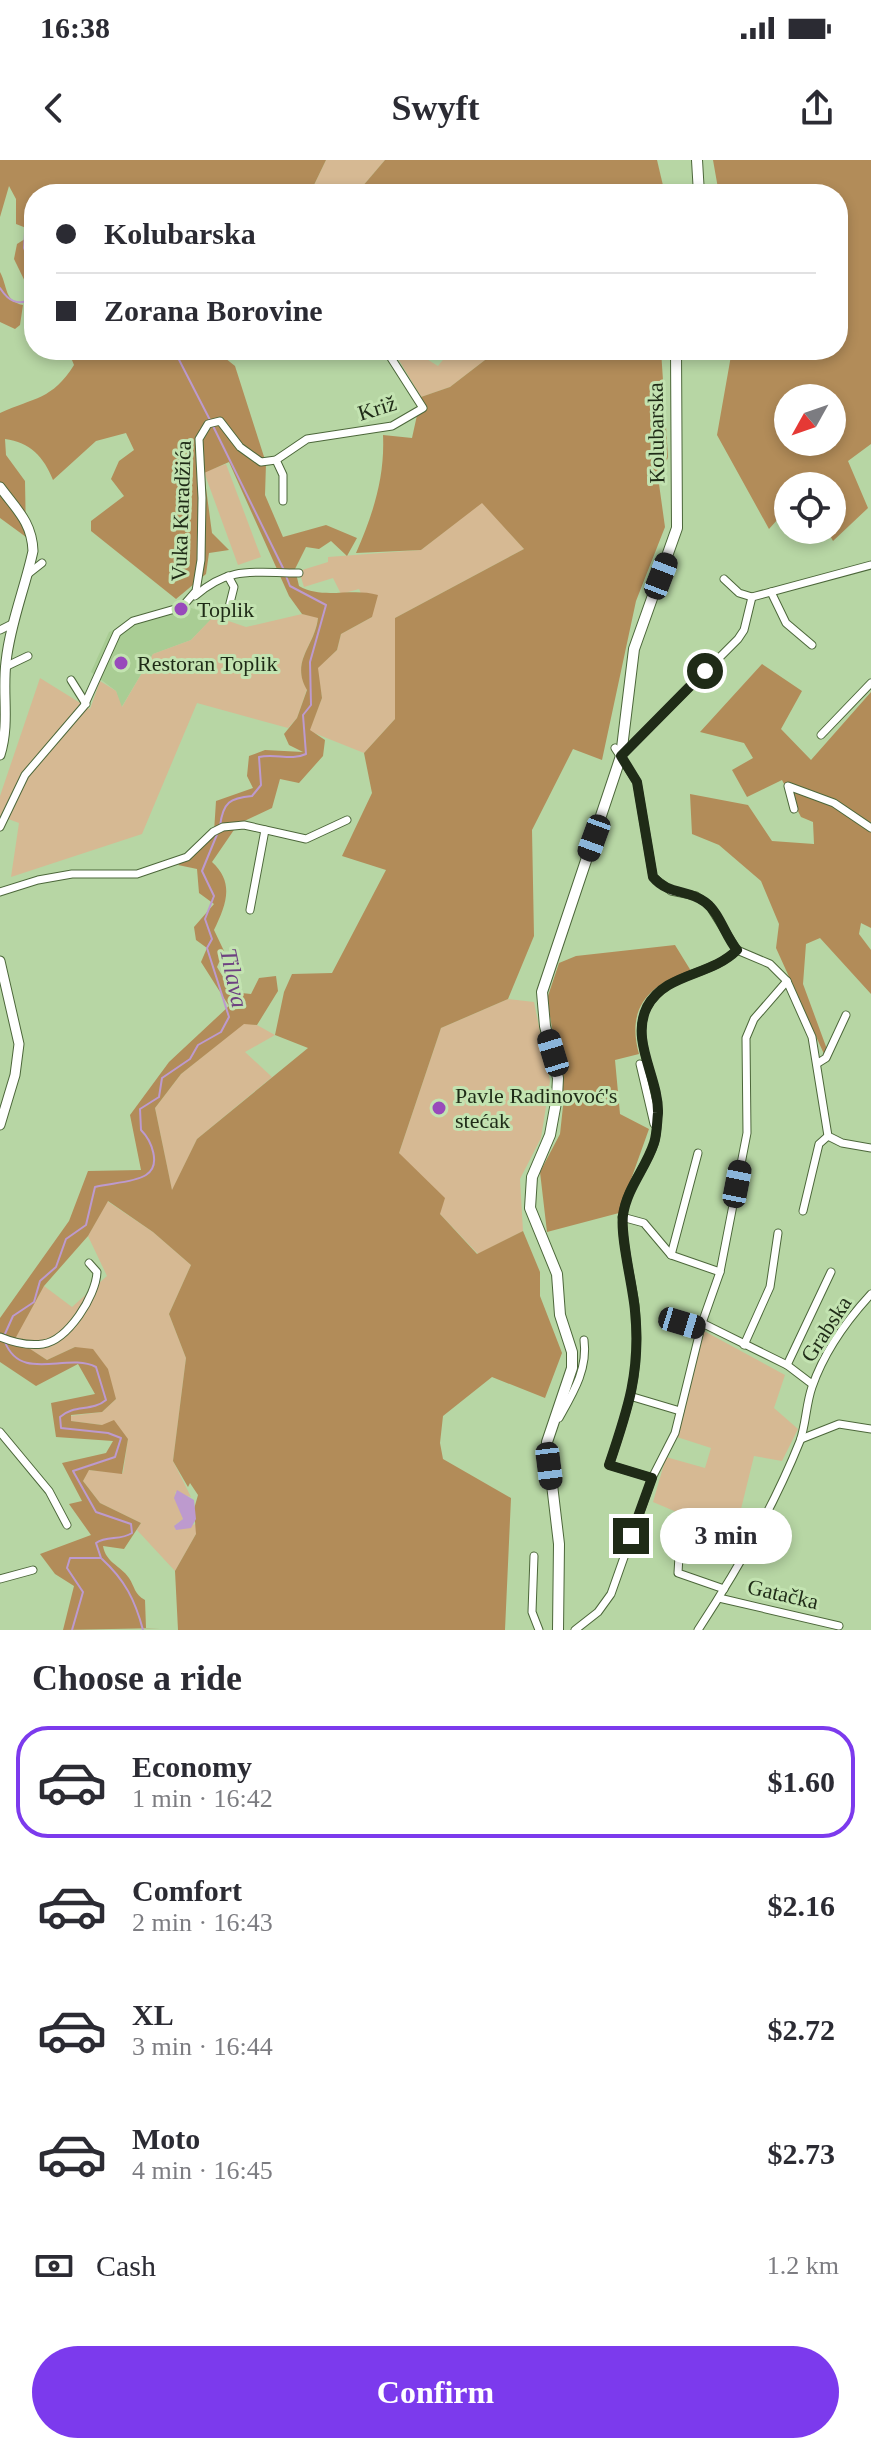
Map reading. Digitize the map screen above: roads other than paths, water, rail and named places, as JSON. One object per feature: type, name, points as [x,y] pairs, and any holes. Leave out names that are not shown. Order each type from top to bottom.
[{"type":"main road","points":[[697,160],[698,184]]},
{"type":"main road","name":"Kolubarska","points":[[551,1430],[572,1368],[572,1352],[560,1315],[557,1274],[530,1208],[532,1177],[550,1135],[557,1097],[558,1078],[541,1005],[544,982],[571,913],[618,752],[634,649],[674,542],[678,516],[676,360]]},
{"type":"main road","points":[[551,1430],[547,1453],[559,1544],[558,1630]]},
{"type":"street","name":"Križ","points":[[276,460],[307,439],[392,426],[422,411],[392,360]]},
{"type":"street","name":"Vuka Karadžića","points":[[190,600],[196,591],[201,560],[202,461],[199,439],[210,422],[220,421],[240,447],[255,460],[276,460]]},
{"type":"street","points":[[276,460],[283,475],[283,501]]},
{"type":"street","points":[[0,487],[26,519],[32,534],[28,574],[5,667],[3,698],[8,729],[0,755]]},
{"type":"street","points":[[28,574],[42,563]]},
{"type":"street","points":[[724,579],[739,593],[752,597],[871,565]]},
{"type":"street","name":"Vuka Karadžića","points":[[0,827],[25,775],[86,704],[117,633],[133,621],[182,607],[212,581],[250,570],[299,573]]},
{"type":"street","points":[[228,576],[234,587],[229,607],[236,611]]},
{"type":"street","points":[[771,592],[786,623],[812,645]]},
{"type":"street","points":[[752,597],[744,630],[738,639],[618,752],[637,782],[653,877],[671,891],[696,896],[709,905],[737,950],[770,964],[787,981],[812,1037],[828,1136]]},
{"type":"street","points":[[0,630],[14,623]]},
{"type":"street","points":[[5,667],[28,656]]},
{"type":"street","points":[[76,688],[82,679]]},
{"type":"street","points":[[71,680],[86,704]]},
{"type":"street","points":[[821,735],[871,683]]},
{"type":"street","points":[[794,809],[788,786],[834,803],[871,828]]},
{"type":"street","points":[[0,892],[38,880],[72,874],[137,874],[187,857],[220,828],[244,825],[306,839],[347,820]]},
{"type":"street","points":[[250,910],[265,830]]},
{"type":"street","points":[[652,1478],[609,1465],[633,1397],[637,1363],[636,1313],[622,1217],[638,1171],[655,1143],[656,1130],[657,1088],[641,1030],[647,1008],[664,987],[724,963],[737,950]]},
{"type":"street","points":[[0,961],[19,1044],[11,1090],[0,1125]]},
{"type":"street","points":[[575,1630],[598,1612],[611,1594],[652,1478],[675,1433],[701,1326],[720,1272],[747,1133],[746,1038],[754,1019],[787,981]]},
{"type":"street","points":[[818,1063],[826,1058],[846,1015]]},
{"type":"street","points":[[640,1064],[656,1130]]},
{"type":"street","points":[[0,1088],[11,1090]]},
{"type":"street","points":[[828,1136],[842,1143],[871,1148]]},
{"type":"street","points":[[803,1211],[819,1144],[828,1136]]},
{"type":"street","points":[[671,1255],[698,1153]]},
{"type":"street","points":[[622,1217],[644,1223],[671,1255],[720,1272]]},
{"type":"street","points":[[744,1345],[770,1287],[778,1233]]},
{"type":"street","points":[[2,1338],[44,1344],[70,1324],[92,1296],[97,1272],[89,1263]]},
{"type":"street","name":"Grabska","points":[[787,1365],[831,1272]]},
{"type":"street","name":"Grabska","points":[[801,1439],[812,1384],[848,1319],[871,1294]]},
{"type":"street","name":"Grabska","points":[[663,1318],[701,1326],[744,1345],[787,1365],[812,1384]]},
{"type":"street","points":[[551,1430],[578,1386],[584,1340]]},
{"type":"street","points":[[633,1397],[680,1411]]},
{"type":"street","points":[[801,1439],[839,1424],[871,1429]]},
{"type":"street","points":[[0,1432],[49,1491],[67,1525]]},
{"type":"street","name":"Gatačka","points":[[698,1630],[724,1589],[801,1439]]},
{"type":"street","name":"Gatačka","points":[[681,1522],[678,1573],[724,1589]]},
{"type":"street","points":[[534,1556],[532,1612],[539,1630]]},
{"type":"street","points":[[0,1579],[33,1570]]},
{"type":"street","name":"Gatačka","points":[[719,1598],[839,1626]]},
{"type":"waterway","name":"Tilava","points":[[0,288],[10,299],[24,302]]},
{"type":"waterway","name":"Tilava","points":[[179,360],[210,420]]},
{"type":"waterway","name":"Tilava","points":[[213,426],[284,570]]},
{"type":"waterway","name":"Tilava","points":[[220,826],[226,806],[238,798],[252,796],[261,785],[259,757],[306,754],[303,715],[311,705],[310,662],[326,605],[290,586],[286,576]]},
{"type":"waterway","name":"Tilava","points":[[4,1336],[13,1316],[34,1302],[40,1281],[56,1267],[66,1239],[86,1225],[95,1187],[135,1180],[151,1171],[153,1152],[141,1130],[140,1109],[159,1097],[162,1078],[190,1059],[198,1045],[221,1032],[229,1017],[207,948],[212,939],[205,919],[214,896],[202,871],[218,832]]},
{"type":"waterway","name":"Tilava","points":[[5,1342],[12,1354],[22,1361],[33,1364],[84,1363],[96,1367],[106,1400],[65,1413],[60,1417],[61,1428],[108,1433],[121,1438],[115,1457],[73,1471],[96,1512],[131,1524],[132,1533],[96,1543],[101,1558],[70,1558],[67,1568],[83,1592],[72,1630]]},
{"type":"waterway","name":"Tilava","points":[[102,1559],[128,1591],[143,1630]]},
{"type":"place","name":"Toplik","points":[[181,609]]},
{"type":"place","name":"Restoran Toplik","points":[[121,663]]},
{"type":"place","name":"Pavle Radinovoć's stećak","points":[[439,1108]]}]
